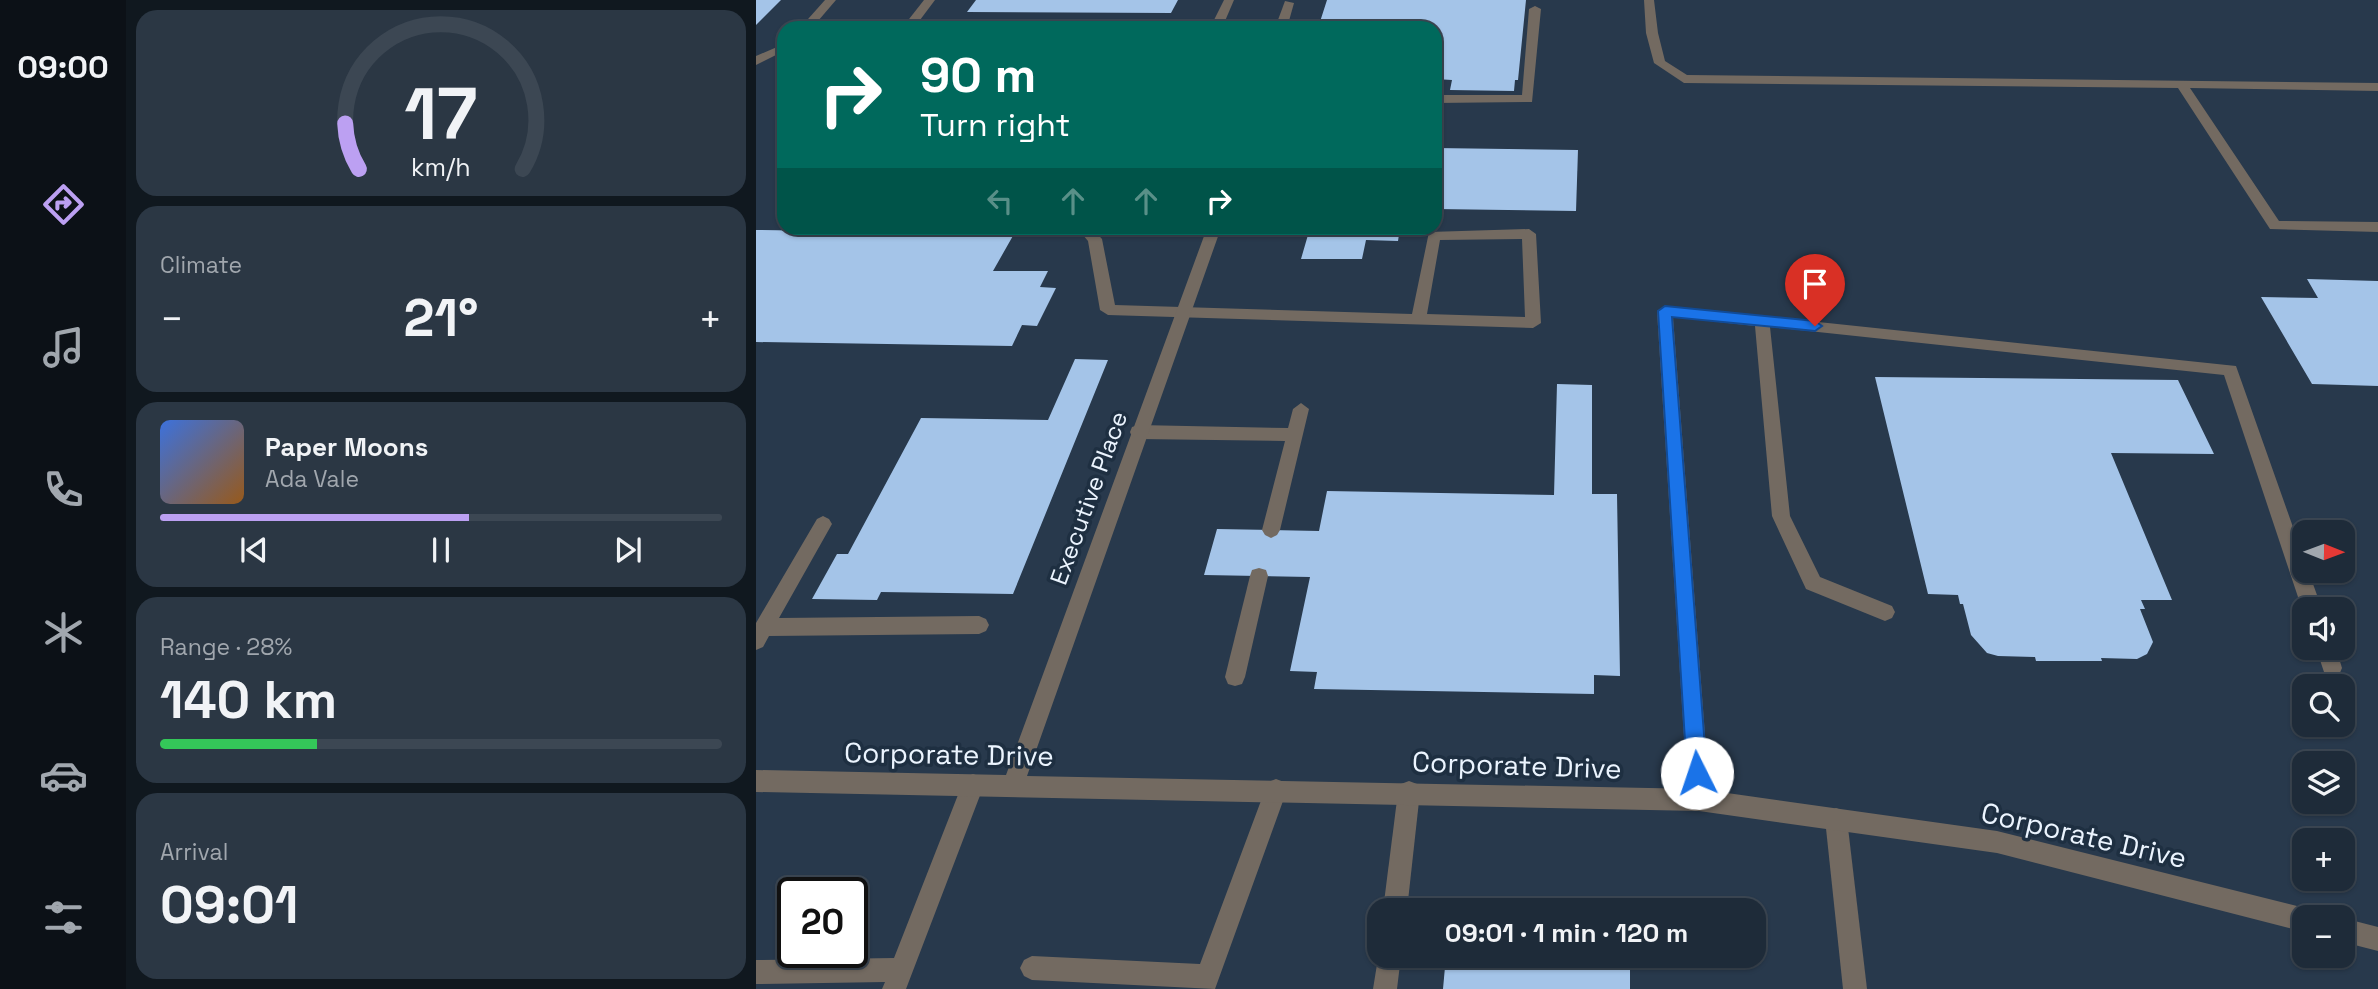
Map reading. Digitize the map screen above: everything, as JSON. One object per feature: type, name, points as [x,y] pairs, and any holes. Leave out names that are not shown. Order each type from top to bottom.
[{"type":"street","points":[[812,21],[831,0]]},
{"type":"street","points":[[914,21],[930,0]]},
{"type":"street","points":[[1219,21],[1229,0]]},
{"type":"street","points":[[1649,0],[1652,33],[1660,63],[1684,79],[2378,87]]},
{"type":"street","points":[[1283,21],[1289,3]]},
{"type":"street","points":[[1442,99],[1528,99],[1535,9]]},
{"type":"street","points":[[756,61],[777,50]]},
{"type":"street","points":[[2181,84],[2275,226],[2378,227]]},
{"type":"street","points":[[1091,235],[1095,239],[1108,310],[1533,323],[1529,233],[1442,235]]},
{"type":"street","name":"Executive Place","points":[[1013,785],[1138,432],[1211,235]]},
{"type":"street","points":[[1418,320],[1434,235]]},
{"type":"street","points":[[1699,800],[1665,311],[2230,370],[2308,597]]},
{"type":"street","points":[[1762,321],[1781,516],[1813,583],[1885,612]]},
{"type":"street","points":[[1271,530],[1301,409]]},
{"type":"street","points":[[1138,432],[1295,435]]},
{"type":"street","points":[[760,634],[823,523]]},
{"type":"street","points":[[1235,677],[1259,576]]},
{"type":"street","points":[[760,634],[979,625]]},
{"type":"street","points":[[2330,660],[2332,668]]},
{"type":"street","name":"Corporate Drive","points":[[756,780],[1699,800],[1997,842],[2292,917]]},
{"type":"street","points":[[756,972],[898,980],[973,785]]},
{"type":"street","points":[[1032,968],[1205,983],[1276,790]]},
{"type":"street","points":[[1396,898],[1409,792]]},
{"type":"street","points":[[1836,819],[1855,989]]},
{"type":"street","points":[[2355,933],[2378,939]]},
{"type":"street","points":[[1385,989],[1388,968]]},
{"type":"building","points":[[756,0],[781,0],[756,25]]},
{"type":"building","points":[[976,0],[1178,0],[1171,13],[967,12]]},
{"type":"building","points":[[1327,0],[1526,0],[1518,80],[1515,80],[1514,91],[1450,90],[1452,80],[1442,79],[1442,21],[1320,21]]},
{"type":"building","points":[[1442,148],[1578,150],[1576,211],[1442,209]]},
{"type":"building","points":[[756,230],[777,230],[777,235],[1013,235],[993,271],[1048,271],[1040,287],[1056,288],[1037,326],[1022,325],[1012,346],[756,342]]},
{"type":"building","points":[[1308,235],[1399,235],[1398,241],[1366,240],[1362,259],[1301,259]]},
{"type":"building","points":[[2307,279],[2378,281],[2378,386],[2312,384],[2261,297],[2318,298]]},
{"type":"building","points":[[1075,359],[1108,360],[1013,594],[881,592],[877,600],[812,599],[837,554],[848,554],[921,418],[1048,420]]},
{"type":"building","points":[[1875,377],[2178,380],[2214,454],[2111,453],[2172,600],[2141,600],[2145,609],[2140,609],[2153,642],[2147,654],[2137,659],[2036,661],[2035,657],[1987,653],[1971,635],[1958,595],[1928,594]]},
{"type":"building","points":[[1557,384],[1592,385],[1592,494],[1617,494],[1620,676],[1594,675],[1594,694],[1314,689],[1317,672],[1290,671],[1310,577],[1204,575],[1217,529],[1319,531],[1327,491],[1554,495]]},
{"type":"building","points":[[1445,968],[1630,968],[1630,989],[1443,989]]},
{"type":"route","points":[[1697,773],[1665,311],[1815,326]]}]
